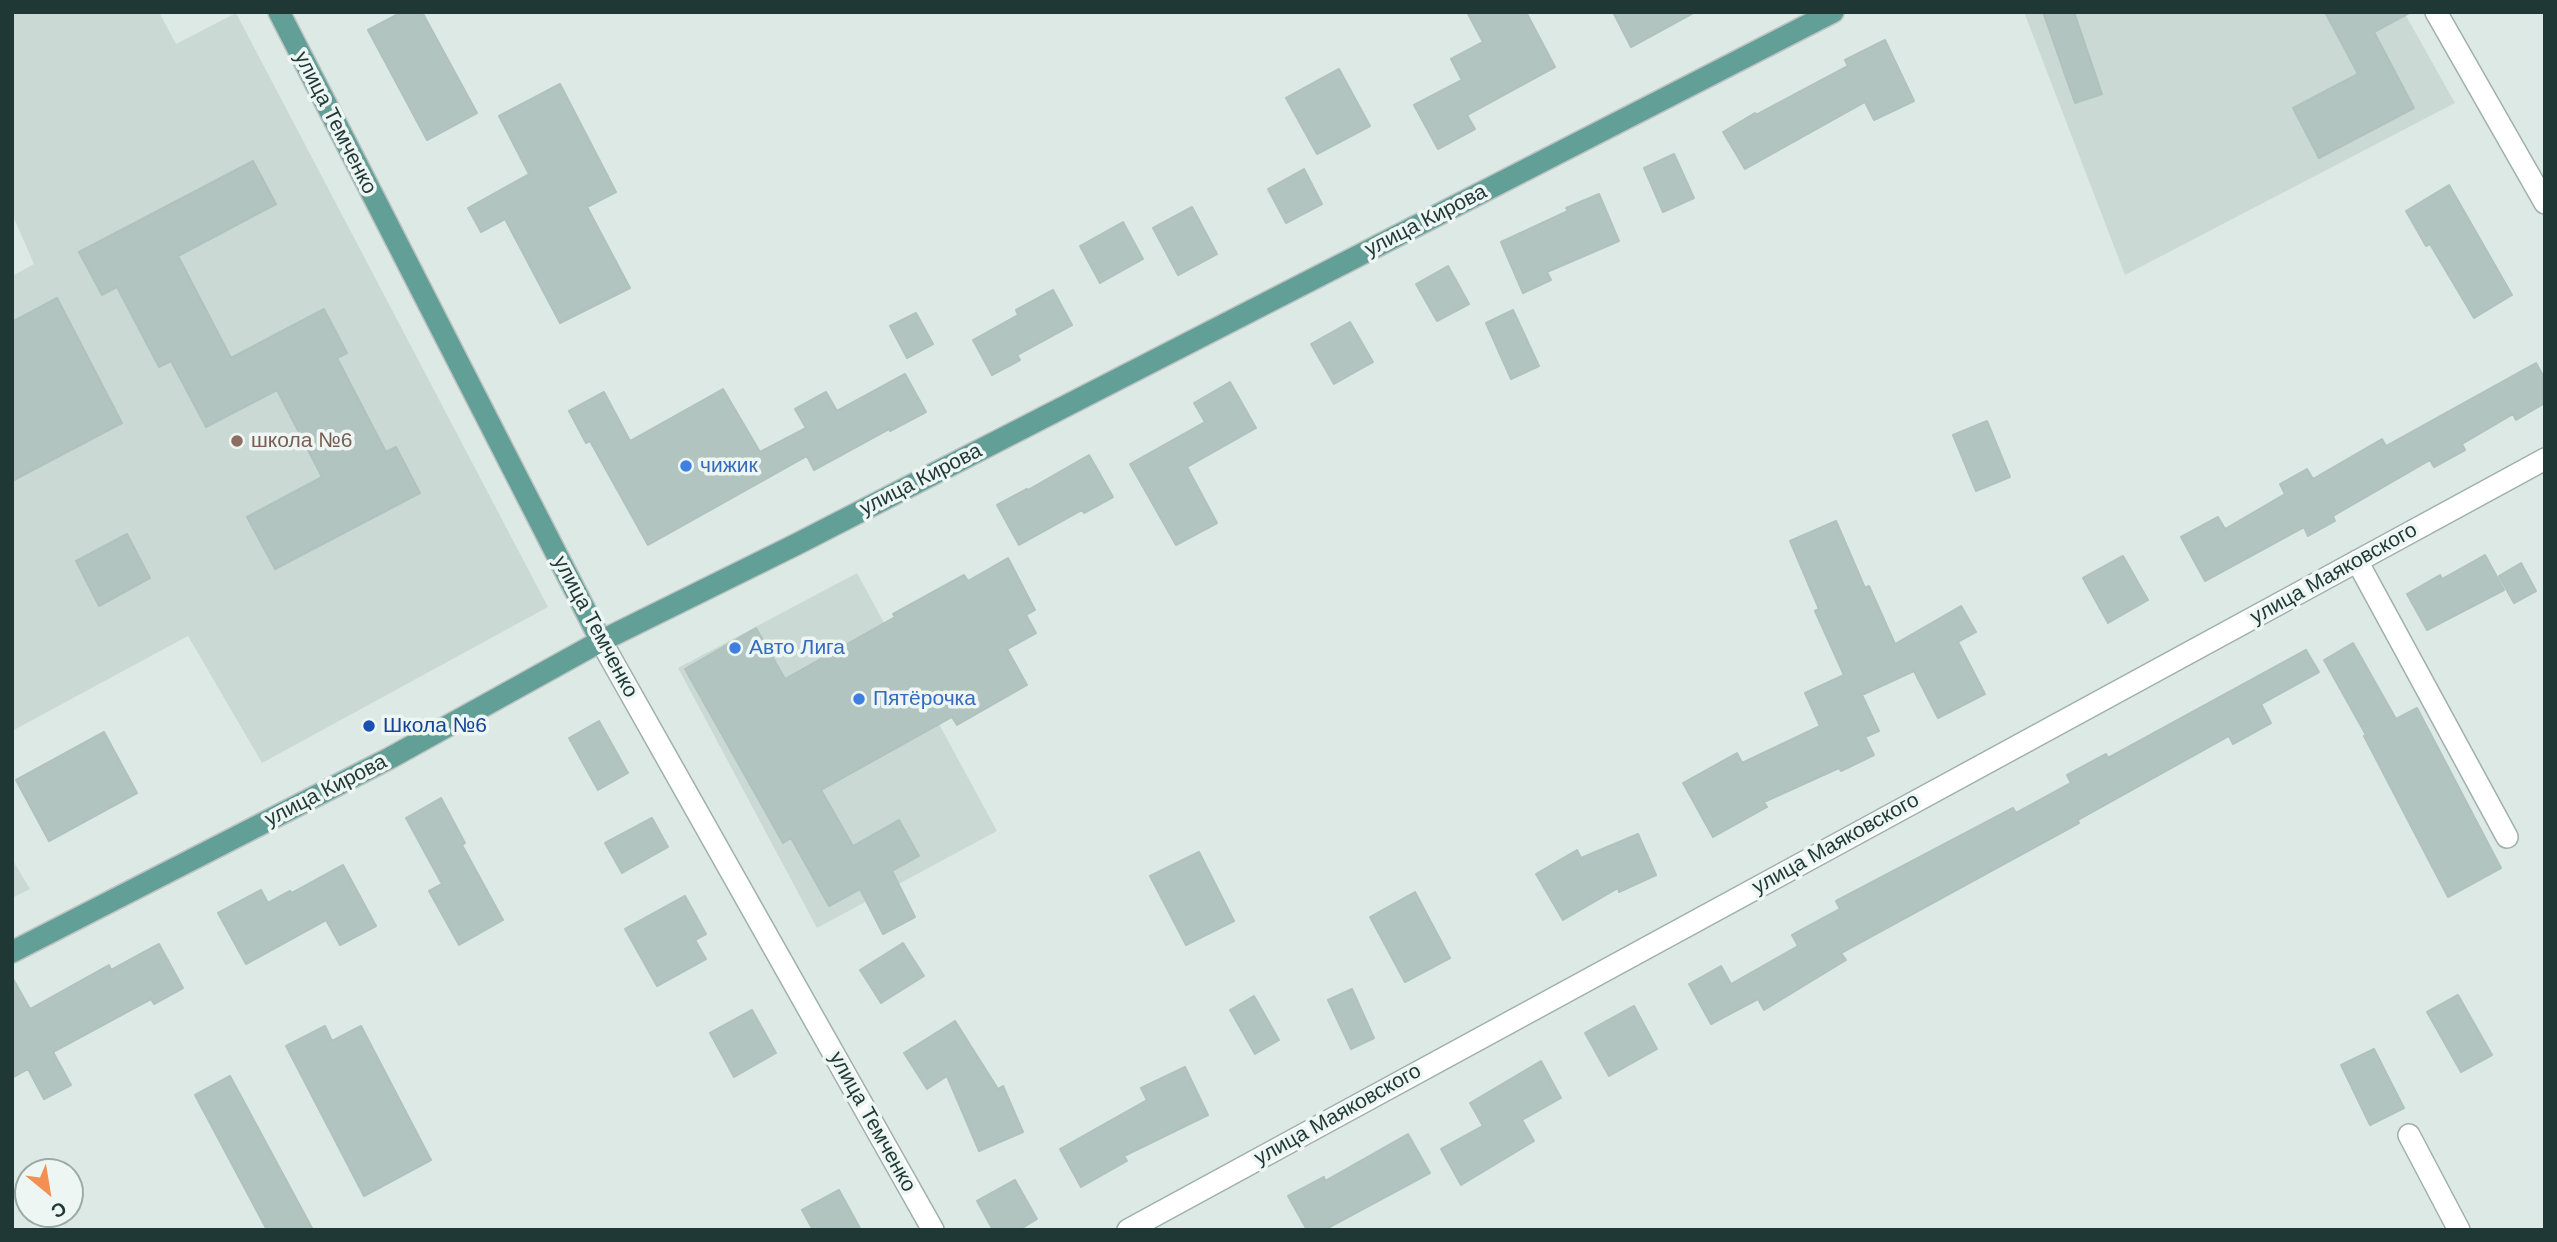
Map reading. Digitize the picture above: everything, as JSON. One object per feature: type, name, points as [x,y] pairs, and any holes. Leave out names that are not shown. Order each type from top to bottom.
[{"type":"main road","name":"улица Темченко","points":[[279,12],[601,641]]},
{"type":"main road","name":"улица Кирова","points":[[12,952],[390,758],[601,641],[797,544],[1833,12]]},
{"type":"street","points":[[2436,12],[2545,202]]},
{"type":"street","name":"улица Маяковского","points":[[1128,1230],[2545,459]]},
{"type":"street","points":[[2357,561],[2507,837]]},
{"type":"street","name":"улица Темченко","points":[[601,641],[933,1230]]},
{"type":"street","points":[[2409,1135],[2459,1230]]},
{"type":"shaded area","name":"школа №6","points":[[12,12],[159,12],[176,44],[236,13],[548,607],[262,763],[188,636],[12,731],[12,276],[34,264],[12,214]]},
{"type":"shaded area","points":[[2024,12],[2404,12],[2455,103],[2125,275]]},
{"type":"shaded area","points":[[857,573],[997,831],[817,928],[678,668]]},
{"type":"shaded area","points":[[12,859],[30,889],[12,898]]},
{"type":"building","points":[[402,12],[422,12],[477,113],[427,140],[368,30]]},
{"type":"building","points":[[1467,12],[1526,12],[1555,67],[1467,115],[1475,129],[1438,149],[1414,105],[1462,80],[1451,59],[1483,42]]},
{"type":"building","points":[[1613,12],[1695,12],[1631,47]]},
{"type":"building","points":[[2043,12],[2074,12],[2102,94],[2075,103]]},
{"type":"building","points":[[2325,12],[2411,12],[2374,32],[2414,108],[2319,158],[2293,108],[2358,74]]},
{"type":"building","points":[[1885,40],[1914,101],[1874,120],[1865,102],[1745,169],[1723,132],[1848,66],[1845,60]]},
{"type":"building","points":[[1339,69],[1370,126],[1317,154],[1286,98]]},
{"type":"building","points":[[560,84],[616,192],[587,207],[630,288],[560,323],[505,219],[481,232],[468,208],[529,174],[499,116]]},
{"type":"building","points":[[1674,154],[1694,198],[1663,212],[1644,168]]},
{"type":"building","points":[[253,161],[276,204],[178,256],[231,358],[324,309],[347,353],[337,358],[386,452],[396,447],[420,493],[275,569],[247,517],[322,477],[277,390],[206,427],[171,361],[159,367],[117,287],[102,295],[79,252]]},
{"type":"building","points":[[1304,169],[1322,204],[1286,223],[1268,189]]},
{"type":"building","points":[[2449,185],[2512,295],[2474,318],[2430,244],[2426,246],[2406,211]]},
{"type":"building","points":[[1599,194],[1619,241],[1547,272],[1551,280],[1523,293],[1501,242]]},
{"type":"building","points":[[1192,207],[1217,254],[1178,275],[1153,228]]},
{"type":"building","points":[[1123,222],[1143,259],[1100,283],[1080,246]]},
{"type":"building","points":[[1448,266],[1469,304],[1437,321],[1416,284]]},
{"type":"building","points":[[1053,290],[1072,325],[1017,355],[1020,360],[992,375],[973,340],[1018,315],[1016,310]]},
{"type":"building","points":[[57,298],[122,423],[12,481],[12,322]]},
{"type":"building","points":[[1513,310],[1539,366],[1511,379],[1486,323]]},
{"type":"building","points":[[916,313],[933,344],[907,358],[890,326]]},
{"type":"building","points":[[1350,322],[1373,362],[1334,384],[1311,344]]},
{"type":"building","points":[[2536,363],[2545,379],[2545,403],[2516,420],[2513,414],[2462,444],[2465,450],[2434,467],[2430,460],[2333,516],[2335,521],[2308,536],[2304,527],[2205,581],[2181,537],[2218,517],[2225,529],[2285,494],[2280,484],[2307,469],[2313,479],[2382,439],[2386,446]]},
{"type":"building","name":"чижик","points":[[905,374],[926,412],[814,470],[807,456],[648,545],[590,441],[586,443],[569,411],[604,392],[630,441],[723,389],[760,452],[806,428],[795,409],[826,392],[837,411]]},
{"type":"building","points":[[1230,382],[1256,428],[1187,467],[1217,523],[1176,545],[1130,464],[1205,422],[1194,403]]},
{"type":"building","points":[[1987,421],[2010,477],[1976,491],[1953,435]]},
{"type":"building","points":[[1089,455],[1113,497],[1084,513],[1082,510],[1019,545],[997,505]]},
{"type":"building","points":[[1836,521],[1865,588],[1869,586],[1895,644],[1961,606],[1976,632],[1958,642],[1985,694],[1938,718],[1914,671],[1862,695],[1879,731],[1865,737],[1874,755],[1764,802],[1767,807],[1713,837],[1683,783],[1737,753],[1742,763],[1820,726],[1805,693],[1844,675],[1815,611],[1819,609],[1790,541]]},
{"type":"building","points":[[127,534],[150,578],[99,606],[76,561]]},
{"type":"building","points":[[2485,555],[2504,590],[2427,630],[2407,594],[2440,575],[2442,579]]},
{"type":"building","points":[[2123,556],[2148,600],[2108,623],[2083,578]]},
{"type":"building","points":[[1008,558],[1035,610],[1026,615],[1036,633],[1007,649],[1027,685],[957,725],[952,717],[821,790],[853,846],[899,820],[919,856],[892,871],[915,917],[883,934],[860,889],[829,906],[791,838],[783,843],[685,669],[756,628],[785,679],[964,575],[968,581]]},
{"type":"building","points":[[2521,563],[2536,591],[2514,603],[2499,576]]},
{"type":"building","points":[[2353,643],[2396,719],[2417,708],[2501,868],[2448,897],[2364,736],[2366,735],[2324,660]]},
{"type":"building","points":[[2306,650],[2319,672],[2261,704],[2271,723],[2233,744],[2229,736],[2078,820],[2079,823],[1841,953],[1846,960],[1764,1010],[1758,999],[1711,1024],[1689,984],[1721,966],[1731,984],[1798,946],[1792,935],[1840,909],[1836,901],[2013,808],[2016,813],[2071,783],[2067,775],[2106,754],[2108,758]]},
{"type":"building","points":[[599,721],[628,773],[598,790],[569,738]]},
{"type":"building","points":[[104,732],[137,793],[49,841],[16,780]]},
{"type":"building","points":[[441,798],[465,843],[462,845],[503,920],[459,945],[429,891],[442,884],[406,818]]},
{"type":"building","points":[[652,818],[668,847],[622,873],[605,843]]},
{"type":"building","points":[[1638,834],[1656,875],[1619,892],[1618,888],[1563,920],[1536,874],[1577,850],[1581,858]]},
{"type":"building","points":[[1199,852],[1234,921],[1186,945],[1150,876]]},
{"type":"building","points":[[343,865],[376,926],[340,945],[326,920],[246,964],[218,913],[261,890],[268,903]]},
{"type":"building","points":[[1415,892],[1450,958],[1405,982],[1370,917]]},
{"type":"building","points":[[685,896],[706,934],[695,940],[706,959],[657,986],[625,929]]},
{"type":"building","points":[[903,943],[924,976],[881,1003],[860,970]]},
{"type":"building","points":[[159,944],[183,988],[154,1004],[151,999],[53,1052],[71,1085],[44,1099],[28,1069],[12,1078],[12,977],[30,1009],[109,965],[111,970]]},
{"type":"building","points":[[1352,989],[1374,1038],[1351,1049],[1328,1000]]},
{"type":"building","points":[[2458,995],[2492,1055],[2461,1072],[2427,1012]]},
{"type":"building","points":[[1254,996],[1279,1040],[1255,1054],[1230,1010]]},
{"type":"building","points":[[1634,1006],[1657,1049],[1609,1076],[1585,1033]]},
{"type":"building","points":[[752,1010],[776,1053],[734,1077],[710,1033]]},
{"type":"building","points":[[955,1021],[998,1089],[1003,1086],[1023,1132],[979,1151],[947,1076],[927,1089],[904,1053]]},
{"type":"building","points":[[325,1026],[332,1041],[361,1026],[431,1160],[364,1196],[286,1046]]},
{"type":"building","points":[[2374,1049],[2404,1108],[2370,1125],[2341,1065]]},
{"type":"building","points":[[1541,1061],[1561,1098],[1522,1120],[1534,1141],[1461,1185],[1441,1149],[1483,1126],[1470,1103]]},
{"type":"building","points":[[1185,1067],[1208,1115],[1124,1156],[1127,1161],[1081,1187],[1060,1149],[1147,1100],[1141,1088]]},
{"type":"building","points":[[230,1076],[313,1230],[267,1230],[195,1095]]},
{"type":"building","points":[[1408,1134],[1430,1173],[1324,1230],[1307,1230],[1288,1196],[1324,1177],[1325,1181]]},
{"type":"building","points":[[1015,1180],[1037,1219],[1019,1230],[993,1230],[977,1201]]},
{"type":"building","points":[[839,1190],[861,1230],[813,1230],[802,1210]]},
{"type":"place","name":"школа №6","points":[[237,441]]},
{"type":"place","name":"чижик","points":[[686,466]]},
{"type":"place","name":"Авто Лига","points":[[735,648]]},
{"type":"place","name":"Пятёрочка","points":[[859,699]]},
{"type":"place","name":"Школа №6","points":[[369,726]]}]
